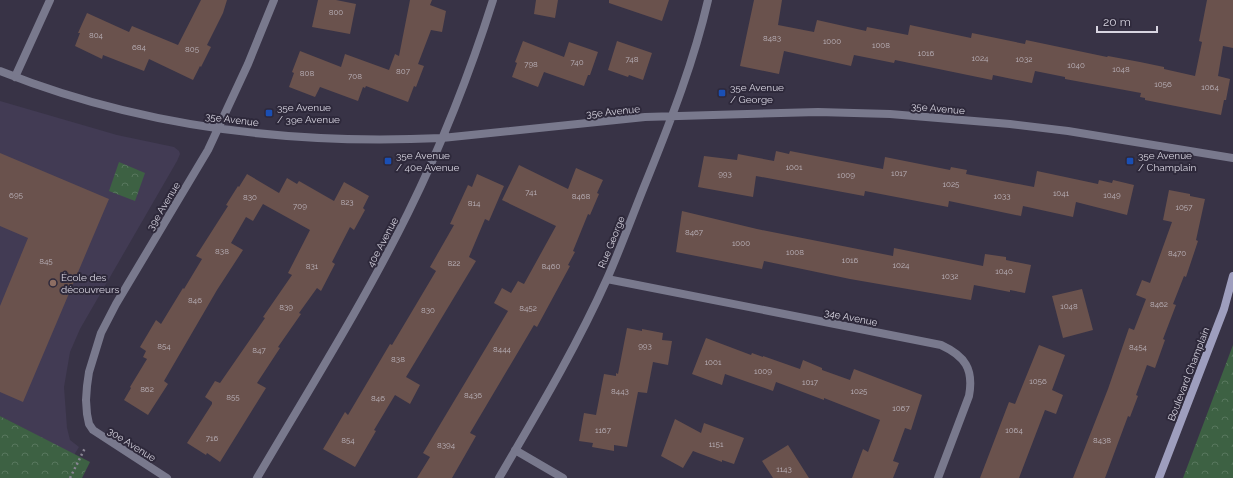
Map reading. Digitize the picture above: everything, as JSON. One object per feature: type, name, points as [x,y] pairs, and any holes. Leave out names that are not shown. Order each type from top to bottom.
[{"type":"main road","name":"Boulevard Champlain","points":[[1159,478],[1224,309],[1233,276]]},
{"type":"street","points":[[15,77],[50,0]]},
{"type":"street","name":"39e Avenue","points":[[89,424],[86,386],[101,333],[116,304],[202,160],[248,64],[274,0]]},
{"type":"street","name":"40e Avenue","points":[[257,478],[381,266],[413,203],[442,138],[472,63],[493,0]]},
{"type":"street","name":"Rue George","points":[[499,478],[577,340],[607,279],[672,117],[693,57],[708,0]]},
{"type":"street","name":"35e Avenue","points":[[0,71],[42,87],[111,107],[218,129],[289,135],[396,140],[442,138],[645,117],[818,112],[890,114],[1010,124],[1068,131],[1233,158]]},
{"type":"street","name":"34e Avenue","points":[[607,279],[933,343],[951,349],[959,355],[966,364],[970,373],[971,384],[969,396],[938,478]]},
{"type":"street","name":"30e Avenue","points":[[89,424],[93,430],[100,435],[167,478]]},
{"type":"street","points":[[515,450],[563,478]]},
{"type":"path","points":[[70,478],[85,448]]},
{"type":"shaded area","name":"École des découvreurs","points":[[0,101],[117,135],[174,147],[180,154],[80,329],[70,352],[64,387],[67,428],[70,440],[79,447],[74,455],[0,416]]},
{"type":"green space","points":[[119,162],[145,173],[135,201],[109,191]]},
{"type":"green space","points":[[1233,345],[1233,478],[1183,478]]},
{"type":"green space","points":[[0,416],[90,462],[82,478],[0,478]]},
{"type":"building","points":[[201,0],[227,0],[223,13],[207,45],[211,47],[193,80],[149,59],[144,71],[103,55],[102,59],[75,46],[80,33],[78,33],[87,13],[129,32],[132,26],[178,45]]},
{"type":"building","points":[[318,0],[336,0],[356,4],[350,34],[312,27]]},
{"type":"building","points":[[410,0],[432,0],[430,5],[446,11],[442,32],[431,30],[418,64],[424,66],[416,87],[414,86],[408,102],[366,86],[365,88],[363,87],[358,101],[320,87],[315,97],[289,87],[294,73],[292,72],[300,51],[341,67],[345,54],[389,70],[395,54],[399,56]]},
{"type":"building","points":[[536,0],[558,0],[555,18],[534,14]]},
{"type":"building","points":[[609,0],[669,0],[662,21],[609,3]]},
{"type":"building","points":[[754,0],[782,0],[778,25],[814,32],[817,20],[866,31],[867,27],[908,35],[910,25],[971,38],[972,33],[1025,44],[1026,40],[1164,67],[1164,69],[1195,76],[1202,42],[1199,41],[1207,0],[1233,0],[1233,48],[1223,46],[1218,76],[1230,79],[1226,100],[1224,100],[1221,115],[1145,100],[1145,98],[1140,97],[1141,93],[1065,79],[1065,77],[1035,71],[1032,83],[993,75],[992,80],[895,60],[894,63],[854,55],[851,66],[784,51],[779,74],[740,66]]},
{"type":"building","points":[[523,41],[564,57],[569,42],[598,52],[590,75],[588,75],[584,86],[544,72],[538,87],[512,77],[517,63],[515,62]]},
{"type":"building","points":[[617,41],[652,53],[643,80],[629,75],[628,77],[608,70]]},
{"type":"building","points":[[776,151],[789,154],[790,151],[883,169],[885,157],[950,170],[951,167],[967,170],[966,174],[1034,187],[1037,171],[1098,184],[1099,180],[1112,183],[1113,180],[1134,185],[1127,215],[1076,202],[1073,217],[1023,206],[1021,216],[949,201],[948,207],[865,191],[864,196],[756,176],[753,197],[698,187],[704,156],[737,160],[738,154],[774,161]]},
{"type":"building","points":[[0,153],[109,199],[23,402],[0,392],[0,306],[28,238],[0,226]]},
{"type":"building","points":[[519,165],[568,189],[576,168],[603,180],[597,193],[599,194],[590,215],[588,214],[573,251],[575,252],[568,265],[570,266],[537,327],[534,325],[470,433],[476,436],[452,478],[417,478],[430,457],[423,453],[508,311],[494,303],[502,288],[511,293],[518,281],[524,284],[556,226],[502,200]]},
{"type":"building","points":[[247,174],[279,193],[287,178],[297,184],[299,181],[334,201],[344,182],[369,196],[363,208],[365,210],[354,230],[350,227],[332,262],[335,264],[321,291],[317,288],[299,313],[301,314],[278,347],[280,348],[257,383],[266,388],[220,462],[207,453],[206,455],[187,443],[212,404],[212,402],[205,397],[215,381],[220,383],[265,318],[263,317],[292,275],[288,273],[310,230],[263,204],[253,221],[246,217],[231,243],[243,250],[217,290],[164,381],[168,384],[148,415],[124,400],[147,359],[143,357],[146,351],[140,347],[156,320],[161,324],[183,288],[184,289],[202,259],[196,256],[228,206],[226,205]]},
{"type":"building","points":[[477,174],[504,186],[489,221],[485,219],[469,257],[476,261],[406,377],[420,385],[410,404],[395,395],[374,430],[376,431],[355,467],[323,449],[345,412],[348,415],[436,271],[430,267],[454,225],[450,224],[468,185],[472,187]]},
{"type":"building","points":[[1169,190],[1190,194],[1190,196],[1205,199],[1196,240],[1198,241],[1186,277],[1184,276],[1173,304],[1176,305],[1163,339],[1165,340],[1155,368],[1147,365],[1136,395],[1138,396],[1130,417],[1128,416],[1105,478],[1073,478],[1108,389],[1129,328],[1134,330],[1146,299],[1136,295],[1142,280],[1150,283],[1172,222],[1163,220]]},
{"type":"building","points":[[682,211],[757,229],[893,256],[894,248],[983,266],[985,254],[1006,257],[1006,260],[1031,265],[1025,293],[1010,290],[1010,292],[974,285],[971,300],[850,279],[764,261],[762,269],[676,252]]},
{"type":"building","points":[[1082,289],[1093,330],[1063,338],[1052,296]]},
{"type":"building","points":[[627,328],[663,333],[662,340],[672,341],[668,365],[653,362],[647,393],[638,392],[627,447],[614,445],[614,451],[592,447],[593,443],[579,441],[584,413],[596,415],[604,374],[616,376],[616,373],[618,374]]},
{"type":"building","points":[[706,338],[751,355],[752,353],[763,356],[800,369],[803,360],[822,368],[822,370],[850,380],[854,369],[922,395],[911,430],[905,428],[893,461],[899,463],[893,478],[852,478],[863,449],[868,452],[880,420],[824,398],[824,400],[776,382],[773,391],[725,374],[722,385],[692,374]]},
{"type":"building","points":[[1039,345],[1065,355],[1052,390],[1063,395],[1056,414],[1045,410],[1019,478],[980,478],[1009,402],[1015,404]]},
{"type":"building","points":[[675,419],[701,433],[704,423],[744,438],[734,464],[722,460],[722,462],[693,451],[683,468],[661,456]]},
{"type":"building","points":[[788,445],[809,478],[773,478],[762,461]]},
{"type":"place","name":"35e Avenue / George","points":[[722,93]]},
{"type":"place","name":"35e Avenue / 39e Avenue","points":[[269,113]]},
{"type":"place","name":"35e Avenue / 40e Avenue","points":[[388,161]]},
{"type":"place","name":"35e Avenue / Champlain","points":[[1130,161]]},
{"type":"place","name":"École des découvreurs","points":[[53,283]]}]
